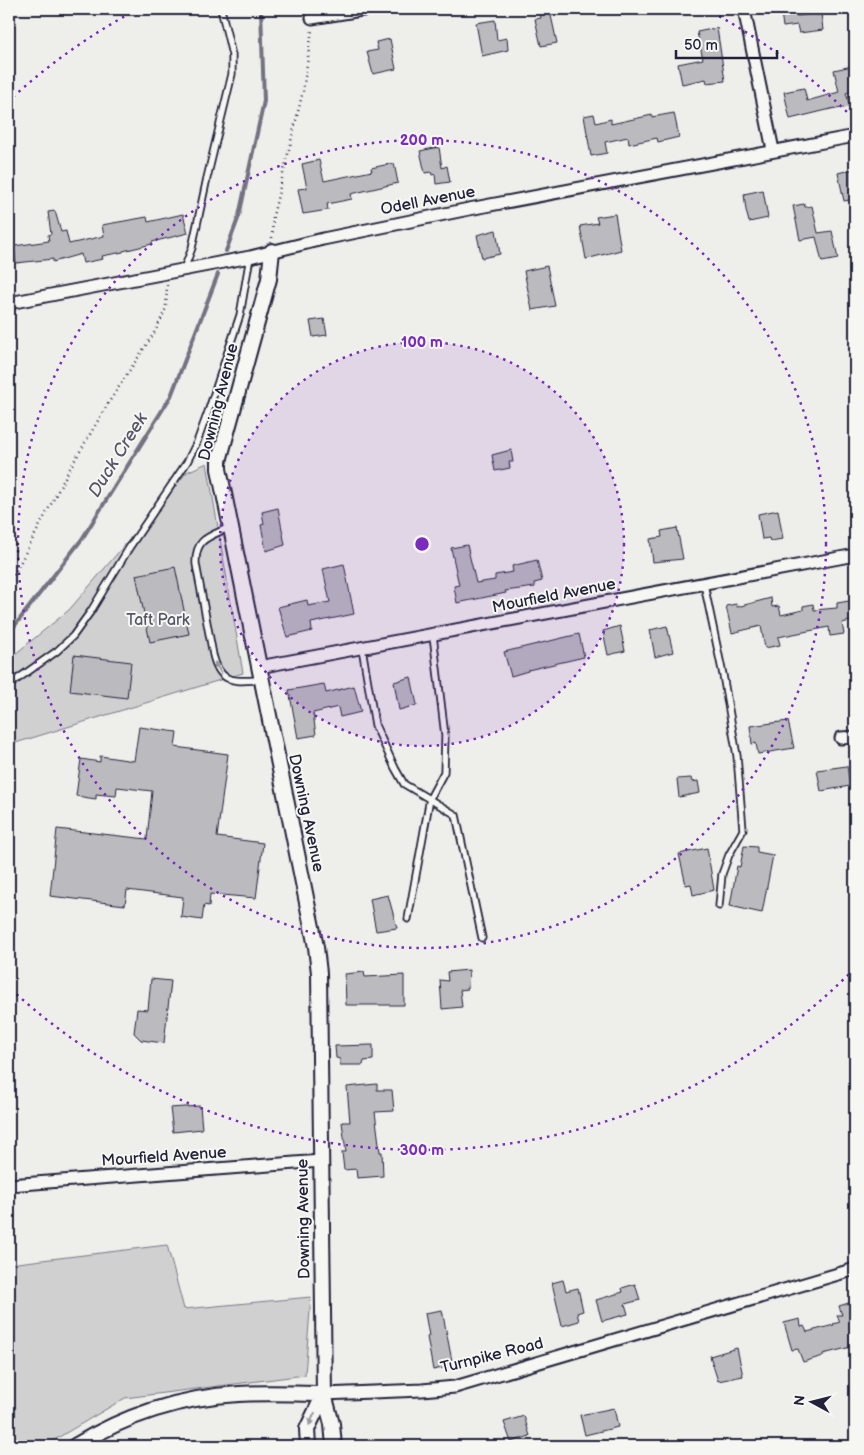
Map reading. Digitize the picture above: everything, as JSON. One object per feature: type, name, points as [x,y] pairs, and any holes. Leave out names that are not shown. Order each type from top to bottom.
[{"type":"street","points":[[312,18],[368,9]]},
{"type":"street","points":[[744,9],[773,150]]},
{"type":"street","name":"Odell Avenue","points":[[9,302],[250,257],[468,209],[855,136]]},
{"type":"street","name":"Downing Avenue","points":[[272,251],[269,279],[219,461],[220,478],[317,955],[319,973],[324,1394],[332,1424],[334,1446]]},
{"type":"street","name":"Mourfield Avenue","points":[[260,674],[362,648],[855,555]]},
{"type":"street","points":[[842,738],[855,736]]},
{"type":"street","name":"Mourfield Avenue","points":[[9,1185],[321,1161]]},
{"type":"street","name":"Turnpike Road","points":[[75,1446],[94,1434],[140,1414],[190,1400],[238,1394],[324,1394],[455,1387],[855,1269]]},
{"type":"street","name":"Downing Avenue","points":[[308,1446],[307,1429],[324,1394]]},
{"type":"lane","points":[[184,269],[192,248],[232,74],[232,55],[221,9]]},
{"type":"lane","points":[[9,685],[57,651],[73,636],[187,462],[208,412],[240,315],[250,257]]},
{"type":"lane","points":[[230,527],[204,539],[197,548],[196,555],[196,564],[213,655],[216,667],[221,675],[238,681],[260,674]]},
{"type":"lane","points":[[704,584],[723,675],[735,747],[743,830],[729,855],[722,874],[719,906]]},
{"type":"lane","points":[[408,919],[430,798],[444,772],[445,736],[433,635]]},
{"type":"lane","points":[[362,648],[375,725],[404,784],[456,815],[482,938]]},
{"type":"path","points":[[272,251],[274,216],[304,91],[312,18]]},
{"type":"path","points":[[9,584],[74,462],[109,402],[156,330],[166,308],[168,272]]},
{"type":"green space","name":"Taft Park","points":[[207,463],[243,673],[9,745],[9,659],[69,610],[187,472]]},
{"type":"green space","points":[[167,1245],[184,1309],[311,1297],[305,1375],[125,1398],[44,1446],[9,1446],[9,1264]]},
{"type":"building","points":[[796,10],[797,16],[821,13],[823,30],[799,33],[797,25],[783,27],[781,12]]},
{"type":"building","points":[[550,11],[557,43],[541,46],[535,19],[541,18],[540,13]]},
{"type":"building","points":[[495,20],[497,40],[507,38],[508,50],[482,56],[476,23]]},
{"type":"building","points":[[717,28],[725,81],[707,83],[706,79],[682,84],[678,64],[703,59],[697,32]]},
{"type":"building","points":[[390,39],[396,69],[373,74],[367,52],[378,50],[376,42]]},
{"type":"building","points":[[852,66],[855,90],[846,93],[850,107],[835,108],[790,119],[784,92],[804,88],[807,101],[839,92],[834,70]]},
{"type":"building","points":[[674,113],[679,137],[658,142],[657,138],[629,144],[628,137],[605,142],[607,153],[591,156],[584,116],[594,114],[596,123],[611,119],[611,124],[652,115],[652,117]]},
{"type":"building","points":[[439,147],[442,168],[447,166],[450,182],[436,184],[435,174],[432,175],[431,172],[425,173],[420,151]]},
{"type":"building","points":[[319,160],[324,181],[372,171],[371,168],[394,163],[398,183],[351,194],[352,199],[327,204],[328,210],[303,214],[298,189],[307,188],[302,164]]},
{"type":"building","points":[[854,169],[855,199],[844,201],[838,173]]},
{"type":"building","points":[[763,190],[768,218],[749,222],[744,194]]},
{"type":"building","points":[[804,204],[805,207],[812,206],[818,233],[832,231],[838,259],[822,262],[816,237],[800,240],[793,206]]},
{"type":"building","points":[[55,211],[61,232],[66,231],[69,244],[104,236],[102,225],[147,217],[148,222],[183,214],[188,233],[123,252],[102,256],[103,259],[83,263],[81,254],[53,262],[53,259],[16,263],[14,246],[49,241],[48,235],[51,234],[48,212]]},
{"type":"building","points":[[615,214],[621,250],[586,259],[580,226],[598,223],[596,217]]},
{"type":"building","points":[[496,230],[500,254],[482,258],[477,235]]},
{"type":"building","points":[[547,266],[555,306],[532,310],[524,271]]},
{"type":"building","points":[[324,319],[327,335],[313,337],[310,321]]},
{"type":"building","points":[[511,450],[513,462],[509,462],[510,468],[495,471],[492,455]]},
{"type":"building","points":[[278,508],[285,545],[266,551],[261,525],[264,524],[262,512]]},
{"type":"building","points":[[778,510],[783,539],[770,541],[769,538],[762,539],[758,514]]},
{"type":"building","points":[[677,528],[683,559],[653,562],[650,539],[662,537],[661,531]]},
{"type":"building","points":[[467,545],[476,583],[495,580],[495,575],[513,572],[512,566],[537,560],[542,581],[534,583],[535,587],[505,591],[506,593],[457,603],[454,586],[459,585],[451,548]]},
{"type":"building","points":[[344,564],[354,614],[311,623],[312,631],[287,637],[278,607],[307,600],[308,606],[330,602],[323,569]]},
{"type":"building","points":[[175,567],[189,634],[150,642],[136,575]]},
{"type":"building","points":[[771,598],[772,607],[779,606],[781,615],[803,610],[803,606],[813,604],[814,610],[837,608],[837,603],[855,600],[855,620],[842,623],[844,634],[830,636],[829,627],[778,637],[780,645],[765,648],[761,626],[732,633],[726,606],[736,604],[737,607]]},
{"type":"building","points":[[620,626],[625,651],[608,655],[603,631]]},
{"type":"building","points":[[667,626],[673,652],[655,657],[650,630]]},
{"type":"building","points":[[579,634],[584,657],[528,670],[511,676],[504,652]]},
{"type":"building","points":[[74,655],[131,662],[127,698],[70,691]]},
{"type":"building","points":[[411,677],[417,705],[399,710],[394,682]]},
{"type":"building","points":[[324,684],[326,693],[354,686],[361,712],[340,717],[338,707],[313,713],[316,735],[298,738],[289,690]]},
{"type":"building","points":[[788,721],[794,748],[758,754],[756,743],[752,744],[750,726]]},
{"type":"building","points":[[139,727],[177,732],[175,747],[228,754],[217,837],[263,843],[256,898],[210,894],[209,906],[204,905],[202,920],[181,917],[183,897],[127,890],[125,905],[50,896],[57,829],[147,839],[152,791],[117,787],[116,796],[96,794],[96,799],[76,796],[81,759],[100,762],[100,756],[134,761]]},
{"type":"building","points":[[847,766],[850,786],[821,791],[817,770]]},
{"type":"building","points":[[691,778],[692,782],[698,781],[700,793],[679,797],[677,779]]},
{"type":"building","points":[[744,846],[757,847],[757,852],[773,855],[762,913],[730,906],[737,866],[740,867]]},
{"type":"building","points":[[707,848],[714,890],[693,895],[691,884],[686,885],[679,854]]},
{"type":"building","points":[[388,895],[397,928],[376,931],[370,899]]},
{"type":"building","points":[[469,970],[468,989],[460,990],[462,1007],[442,1009],[440,980],[448,981],[447,972]]},
{"type":"building","points":[[364,972],[365,977],[404,975],[404,1005],[346,1005],[345,974]]},
{"type":"building","points":[[151,979],[171,981],[164,1043],[141,1040],[134,1033],[137,1009],[148,1010]]},
{"type":"building","points":[[373,1045],[373,1060],[364,1061],[363,1065],[340,1065],[340,1059],[336,1058],[335,1046]]},
{"type":"building","points":[[377,1084],[377,1090],[392,1090],[394,1111],[375,1112],[380,1152],[382,1152],[383,1176],[357,1178],[356,1169],[344,1170],[342,1152],[346,1152],[342,1122],[350,1122],[347,1087]]},
{"type":"building","points":[[200,1106],[202,1129],[173,1132],[170,1108]]},
{"type":"building","points":[[563,1280],[566,1291],[578,1288],[583,1311],[577,1313],[579,1321],[562,1326],[552,1283]]},
{"type":"building","points":[[635,1284],[640,1300],[625,1304],[628,1314],[602,1321],[596,1300],[623,1292],[622,1288]]},
{"type":"building","points":[[855,1301],[855,1346],[823,1354],[823,1356],[803,1362],[798,1349],[792,1350],[784,1323],[800,1319],[801,1327],[804,1326],[807,1332],[834,1325],[840,1322],[837,1315],[842,1315],[839,1306]]},
{"type":"building","points":[[442,1310],[453,1366],[433,1370],[425,1313]]},
{"type":"building","points":[[737,1348],[743,1376],[718,1381],[710,1356]]},
{"type":"building","points":[[614,1408],[618,1427],[585,1435],[580,1415]]},
{"type":"building","points":[[524,1416],[530,1436],[511,1442],[504,1422]]},
{"type":"waterway","name":"Duck Creek","points":[[226,251],[239,216],[264,101],[261,9]]},
{"type":"waterway","name":"Duck Creek","points":[[9,633],[82,539],[171,396],[218,274]]}]
